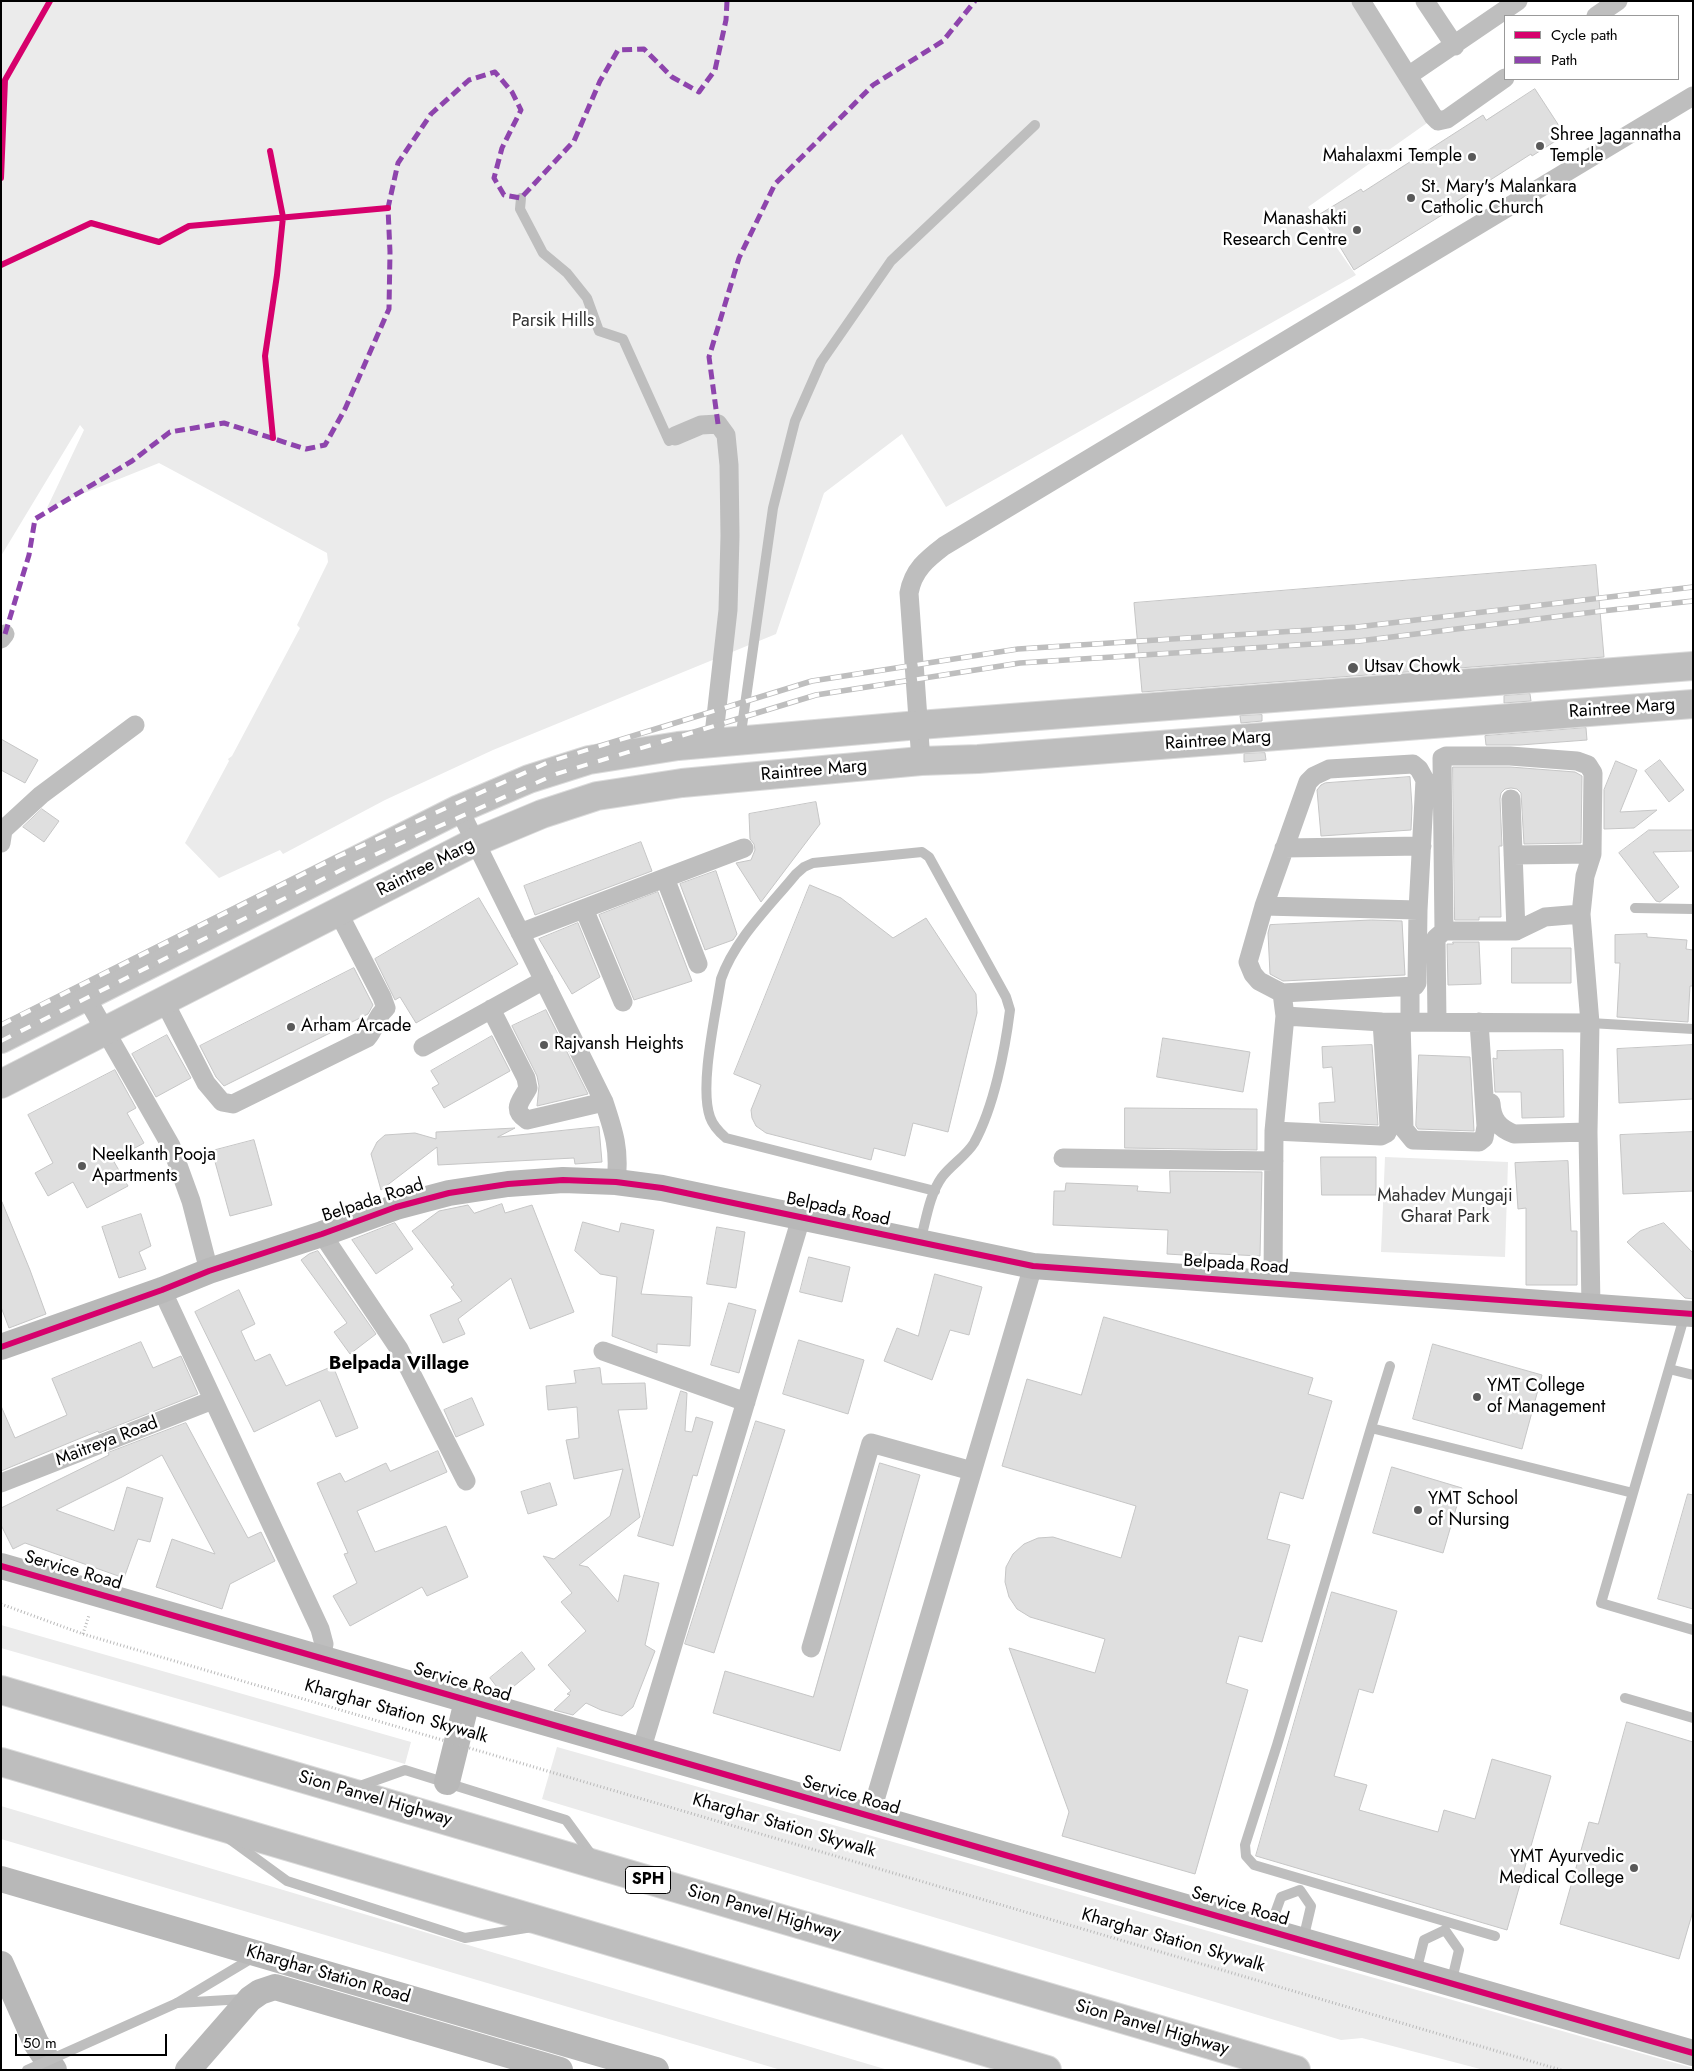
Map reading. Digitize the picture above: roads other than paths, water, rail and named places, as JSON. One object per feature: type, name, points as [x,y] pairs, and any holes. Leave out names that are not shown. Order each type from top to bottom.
[{"type":"main road","name":"Raintree Marg","points":[[1,1039],[459,809],[529,779],[589,760],[678,746],[919,725],[1693,666]]},
{"type":"main road","name":"Raintree Marg","points":[[1,1084],[475,842],[542,814],[597,796],[682,782],[921,761],[978,760],[1693,704]]},
{"type":"main road","name":"Sion Panvel Highway","points":[[1,1690],[1296,2070]]},
{"type":"main road","points":[[1,1762],[1048,2070]]},
{"type":"street","points":[[1361,1],[1433,116],[1438,121],[1446,119],[1504,79]]},
{"type":"street","points":[[1425,1],[1455,46]]},
{"type":"street","points":[[1408,76],[1455,46],[1518,1]]},
{"type":"street","points":[[1597,15],[1618,1]]},
{"type":"street","points":[[921,761],[909,593],[911,581],[918,568],[930,556],[1693,96]]},
{"type":"street","points":[[675,436],[701,425],[718,424],[726,435],[729,465],[730,527],[728,610],[713,743]]},
{"type":"street","points":[[2,833],[41,795],[135,725]]},
{"type":"street","points":[[1444,931],[1442,758],[1446,756],[1510,756],[1577,761],[1588,765],[1593,772],[1592,854],[1584,876],[1581,914],[1590,1023],[1588,1132],[1591,1307]]},
{"type":"street","points":[[1413,764],[1419,769],[1425,780],[1418,910],[1417,983],[1415,986],[1282,993],[1259,981],[1253,974],[1248,962],[1264,906],[1284,848],[1308,782],[1314,776],[1329,768],[1413,764]]},
{"type":"street","points":[[1511,799],[1516,931]]},
{"type":"street","points":[[459,809],[604,1102],[615,1137],[618,1160],[616,1182]]},
{"type":"street","points":[[1284,848],[1422,846]]},
{"type":"street","points":[[520,933],[744,848]]},
{"type":"street","points":[[1513,855],[1592,854]]},
{"type":"street","points":[[665,878],[698,964]]},
{"type":"street","points":[[1264,906],[1418,910]]},
{"type":"street","points":[[584,909],[623,1002]]},
{"type":"street","points":[[164,1001],[206,1083],[222,1102],[233,1104],[367,1038],[373,1032],[378,1016],[386,1008],[382,996],[338,912]]},
{"type":"street","points":[[1436,1022],[1436,938],[1444,931],[1516,931],[1545,917],[1581,914]]},
{"type":"street","points":[[423,1046],[544,980]]},
{"type":"street","points":[[1410,987],[1406,1022],[1404,1129],[1413,1140],[1478,1142],[1484,1138],[1486,1126],[1482,1022]]},
{"type":"street","points":[[1273,1283],[1274,1136],[1285,1016],[1282,993]]},
{"type":"street","points":[[86,997],[171,1146],[192,1201],[209,1271]]},
{"type":"street","points":[[492,1009],[526,1078],[528,1088],[518,1102],[518,1107],[525,1119],[604,1102]]},
{"type":"street","points":[[1285,1016],[1382,1022],[1590,1023]]},
{"type":"street","points":[[1274,1136],[1381,1136],[1387,1133],[1389,1126],[1382,1022]]},
{"type":"street","points":[[1482,1022],[1491,1114],[1497,1124],[1505,1131],[1514,1134],[1588,1132]]},
{"type":"street","points":[[1274,1136],[1302,1142]]},
{"type":"street","points":[[1063,1158],[1274,1161]]},
{"type":"street","name":"Belpada Road","points":[[1,1347],[162,1290],[209,1271],[322,1234],[396,1207],[449,1193],[508,1184],[563,1180],[616,1182],[662,1188],[1033,1266],[1689,1314]]},
{"type":"street","points":[[642,1751],[802,1218]]},
{"type":"street","points":[[322,1234],[399,1349],[466,1480]]},
{"type":"street","points":[[870,1816],[1033,1266]]},
{"type":"street","points":[[162,1290],[320,1629],[324,1644],[321,1658]]},
{"type":"street","points":[[603,1351],[746,1402]]},
{"type":"street","name":"Maitreya Road","points":[[1,1483],[214,1400]]},
{"type":"street","points":[[811,1648],[871,1443],[972,1471]]},
{"type":"street","name":"Service Road","points":[[1,1566],[1693,2053]]},
{"type":"street","points":[[447,1782],[467,1701]]},
{"type":"street","name":"Kharghar Station Road","points":[[1,1879],[656,2070]]},
{"type":"street","points":[[1,1964],[36,2043],[54,2070]]},
{"type":"street","name":"Kharghar Station Road","points":[[188,2070],[250,1999],[260,1992],[275,1987],[560,2070]]},
{"type":"lane","points":[[740,741],[773,508],[795,421],[821,362],[891,261],[1035,125]]},
{"type":"lane","points":[[521,198],[520,209],[543,253],[567,273],[587,298],[599,331],[623,339],[669,442],[675,436]]},
{"type":"lane","points":[[920,1242],[935,1191],[942,1177],[973,1144],[984,1121],[992,1097],[1010,1010],[1006,997],[933,862],[922,852],[813,863],[804,867],[796,874],[734,950],[726,965],[721,978],[706,1076],[710,1117],[717,1130],[726,1138],[935,1191]]},
{"type":"lane","points":[[1635,908],[1693,909]]},
{"type":"lane","points":[[1590,1023],[1693,1029]]},
{"type":"lane","points":[[1689,1314],[1669,1369],[1601,1604],[1693,1630]]},
{"type":"lane","points":[[1390,1366],[1277,1745],[1245,1845],[1246,1856],[1254,1866],[1304,1880],[1446,1926],[1495,1936]]},
{"type":"lane","points":[[1669,1369],[1693,1375]]},
{"type":"lane","points":[[1371,1428],[1633,1493]]},
{"type":"lane","points":[[1625,1698],[1693,1718]]},
{"type":"lane","points":[[346,1791],[405,1770],[447,1782],[566,1820],[599,1865]]},
{"type":"lane","points":[[206,1822],[287,1881],[465,1938],[551,1924]]},
{"type":"lane","points":[[1269,1931],[1281,1897],[1300,1890],[1304,1880]]},
{"type":"lane","points":[[1300,1890],[1311,1906],[1303,1941]]},
{"type":"lane","points":[[1415,1973],[1424,1940],[1446,1926]]},
{"type":"lane","points":[[1446,1926],[1459,1950],[1451,1984]]},
{"type":"lane","points":[[28,2070],[177,2003],[258,1955]]},
{"type":"lane","points":[[177,2003],[250,1999]]},
{"type":"railway","points":[[1,1025],[339,856],[551,761],[812,681],[1018,649],[1357,627],[1693,587]]},
{"type":"railway","points":[[1,1041],[343,869],[556,774],[816,695],[1020,663],[1359,641],[1693,601]]},
{"type":"place","name":"Shree Jagannatha Temple","points":[[1540,146]]},
{"type":"place","name":"Mahalaxmi Temple","points":[[1472,157]]},
{"type":"place","name":"St. Mary's Malankara Catholic Church","points":[[1411,198]]},
{"type":"place","name":"Manashakti Research Centre","points":[[1357,230]]},
{"type":"place","name":"Utsav Chowk","points":[[1353,668]]},
{"type":"place","name":"Arham Arcade","points":[[291,1027]]},
{"type":"place","name":"Rajvansh Heights","points":[[544,1045]]},
{"type":"place","name":"Neelkanth Pooja Apartments","points":[[82,1166]]},
{"type":"place","name":"YMT College of Management","points":[[1477,1397]]},
{"type":"place","name":"YMT School of Nursing","points":[[1418,1510]]},
{"type":"place","name":"YMT Ayurvedic Medical College","points":[[1634,1868]]},
{"type":"district","name":"Belpada Village","points":[[399,1364]]},
{"type":"park label","name":"Parsik Hills","points":[[553,322]]},
{"type":"park label","name":"Mahadev Mungaji Gharat Park","points":[[1445,1207]]}]
